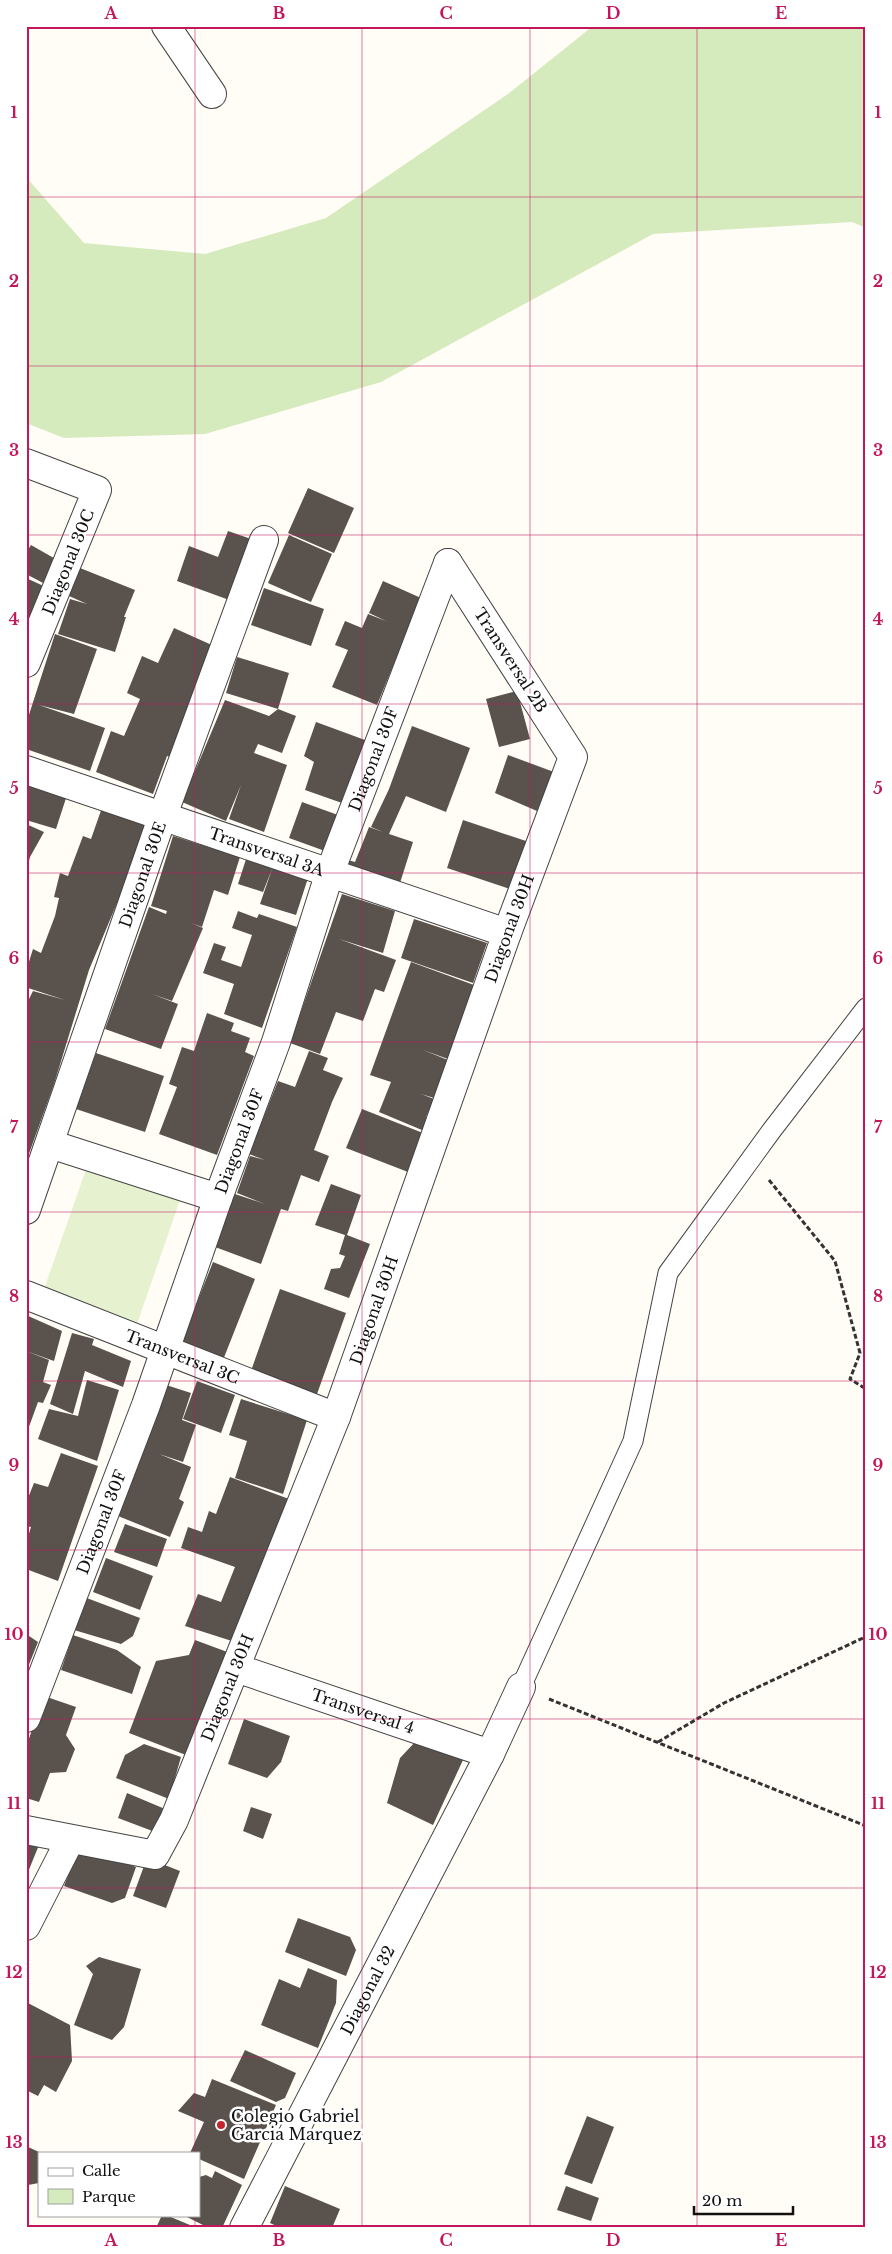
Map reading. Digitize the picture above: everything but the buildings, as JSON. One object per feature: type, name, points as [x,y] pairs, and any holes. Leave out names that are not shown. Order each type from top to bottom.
[{"type":"street","points":[[166,26],[212,94]]},
{"type":"street","name":"Diagonal 30C","points":[[26,463],[98,490],[26,663]]},
{"type":"street","name":"Diagonal 30E","points":[[26,1210],[163,815],[264,540]]},
{"type":"street","name":"Transversal 2B","points":[[448,563],[573,757]]},
{"type":"street","name":"Diagonal 30F","points":[[26,1718],[146,1405],[218,1198],[276,1042],[330,872],[448,563]]},
{"type":"street","name":"Diagonal 30H","points":[[70,1840],[155,1855],[174,1820],[336,1417],[507,933],[573,757]]},
{"type":"street","name":"Transversal 3A","points":[[26,770],[507,933]]},
{"type":"street","points":[[50,1144],[218,1198]]},
{"type":"street","name":"Transversal 3C","points":[[26,1295],[336,1417]]},
{"type":"street","name":"Transversal 4","points":[[236,1668],[490,1754]]},
{"type":"street","name":"Diagonal 32","points":[[244,2228],[490,1754],[521,1687]]},
{"type":"street","points":[[26,1830],[70,1840],[26,1926]]},
{"type":"lane","points":[[521,1687],[634,1441],[668,1273],[751,1158],[866,1008]]},
{"type":"path","points":[[751,1158],[835,1261],[860,1352],[850,1379],[866,1389]]},
{"type":"path","points":[[658,1742],[724,1703],[863,1638],[866,1634]]},
{"type":"path","points":[[521,1687],[866,1826]]},
{"type":"green space","points":[[593,26],[866,26],[866,228],[852,222],[653,234],[381,382],[205,434],[64,438],[26,423],[26,177],[84,243],[205,254],[326,218],[508,94]]},
{"type":"green space","points":[[89,1161],[181,1197],[136,1327],[44,1289]]},
{"type":"place","name":"Colegio Gabriel Garcia Marquez","points":[[221,2125]]}]
